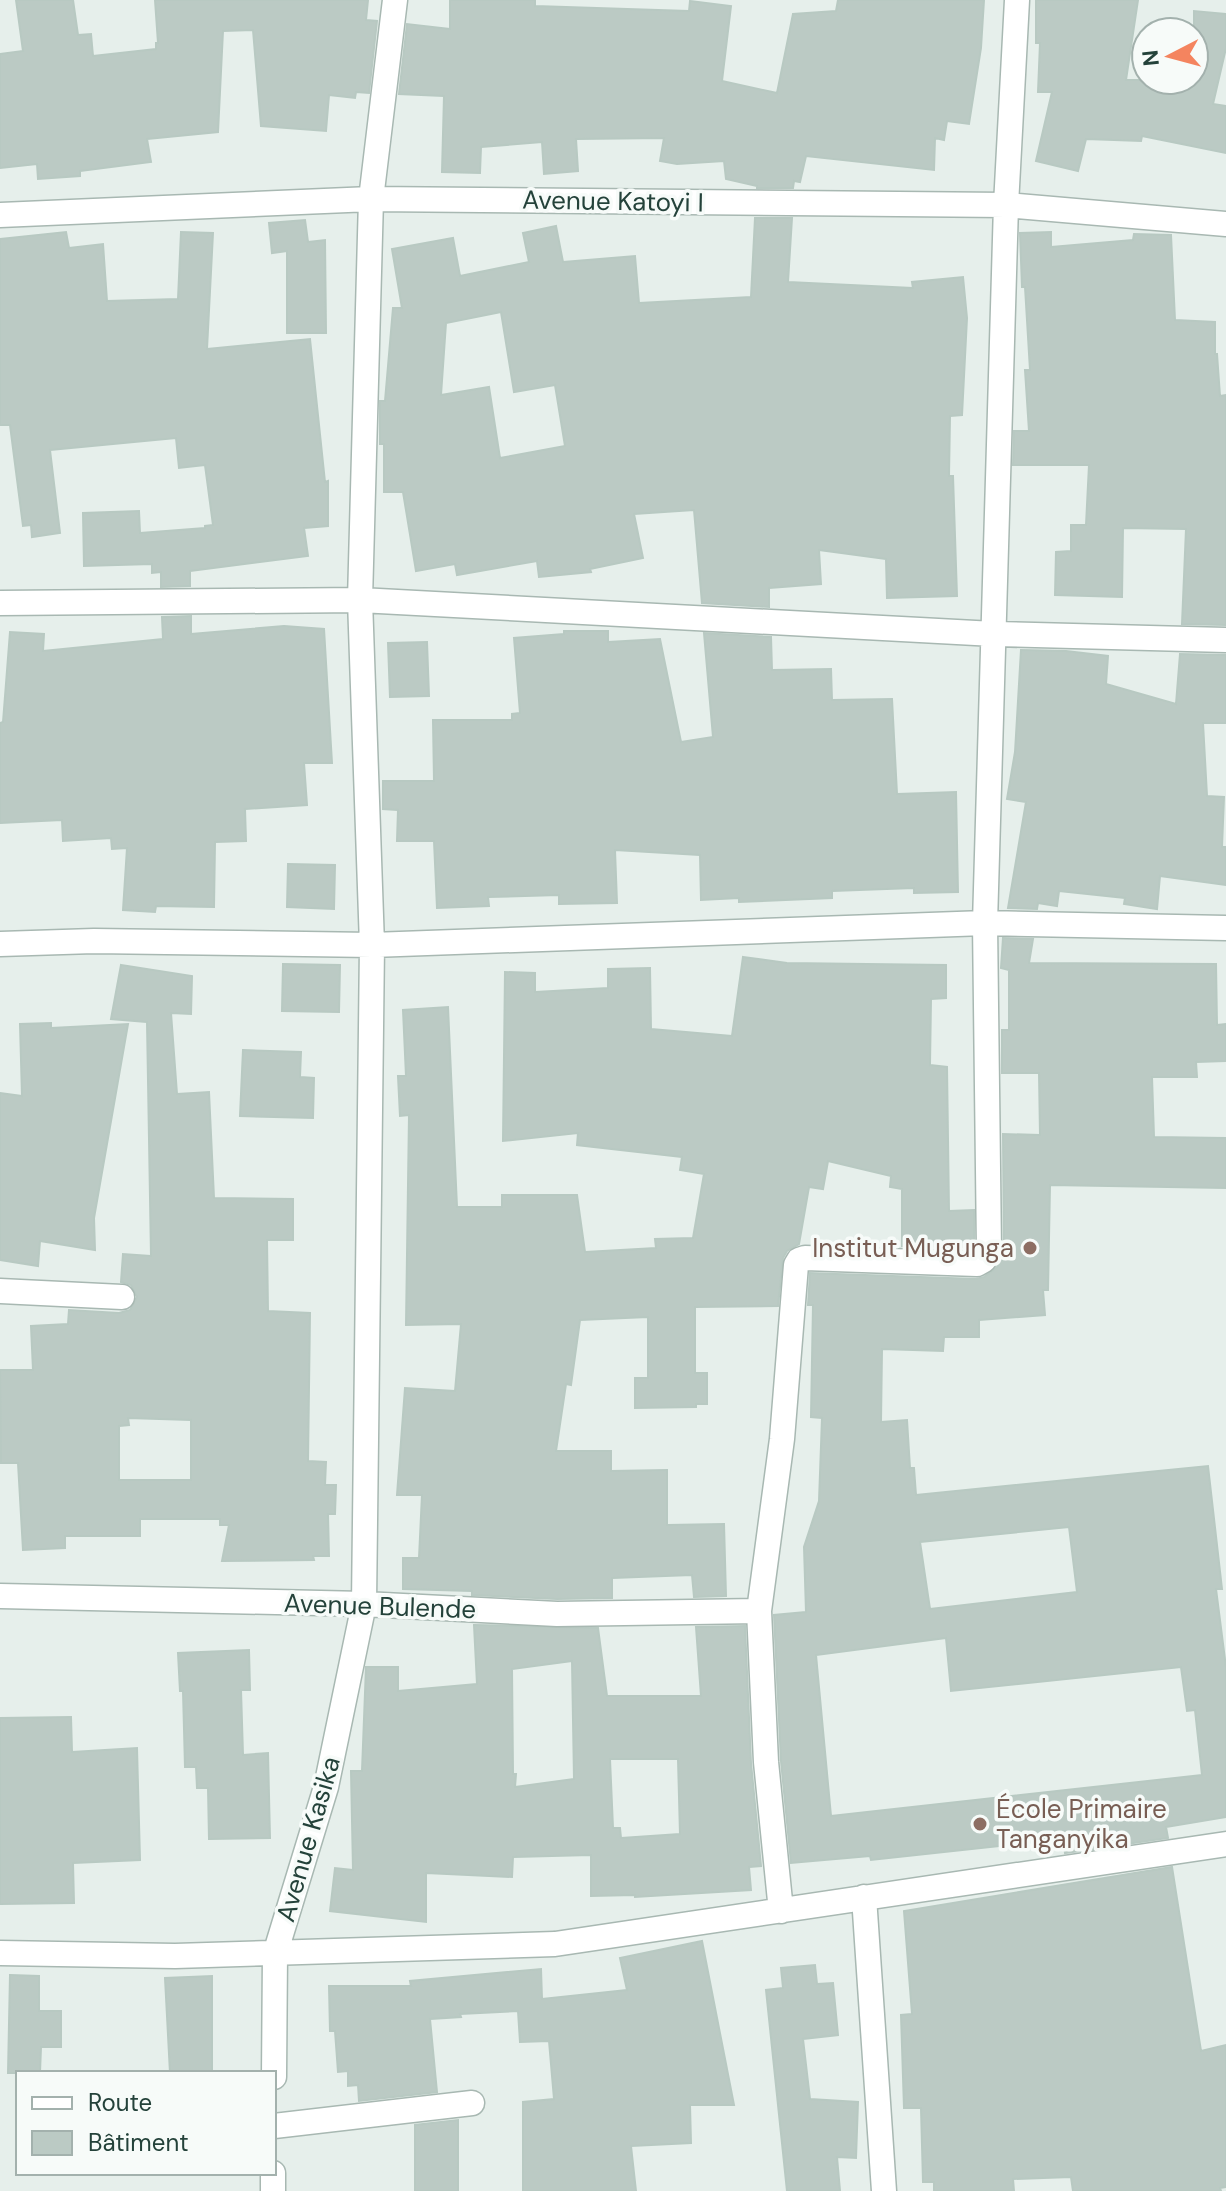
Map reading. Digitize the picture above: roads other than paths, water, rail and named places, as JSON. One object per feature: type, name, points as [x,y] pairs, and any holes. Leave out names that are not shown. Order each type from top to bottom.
[{"type":"street","name":"Avenue Kasika","points":[[274,2071],[275,1954],[326,1787],[364,1604],[372,945],[360,600],[371,199],[395,0]]},
{"type":"street","points":[[781,1911],[766,1762],[759,1611],[782,1439],[796,1265],[805,1258],[977,1264],[984,1260],[989,1251],[985,923],[1006,205],[1017,0]]},
{"type":"street","name":"Avenue Katoyi I","points":[[0,215],[371,199],[1006,205],[1226,224]]},
{"type":"street","points":[[0,603],[360,600],[994,634],[1226,640]]},
{"type":"street","points":[[0,944],[94,941],[372,945],[985,923],[1226,928]]},
{"type":"street","points":[[0,1291],[122,1297]]},
{"type":"street","name":"Avenue Bulende","points":[[0,1596],[364,1604],[557,1614],[759,1611]]},
{"type":"street","points":[[0,1953],[275,1954],[555,1944],[1226,1844]]},
{"type":"street","points":[[864,1897],[884,2191]]},
{"type":"street","points":[[276,2126],[472,2103]]},
{"type":"place","name":"Institut Mugunga","points":[[1030,1248]]},
{"type":"place","name":"École Primaire Tanganyika","points":[[980,1824]]}]
